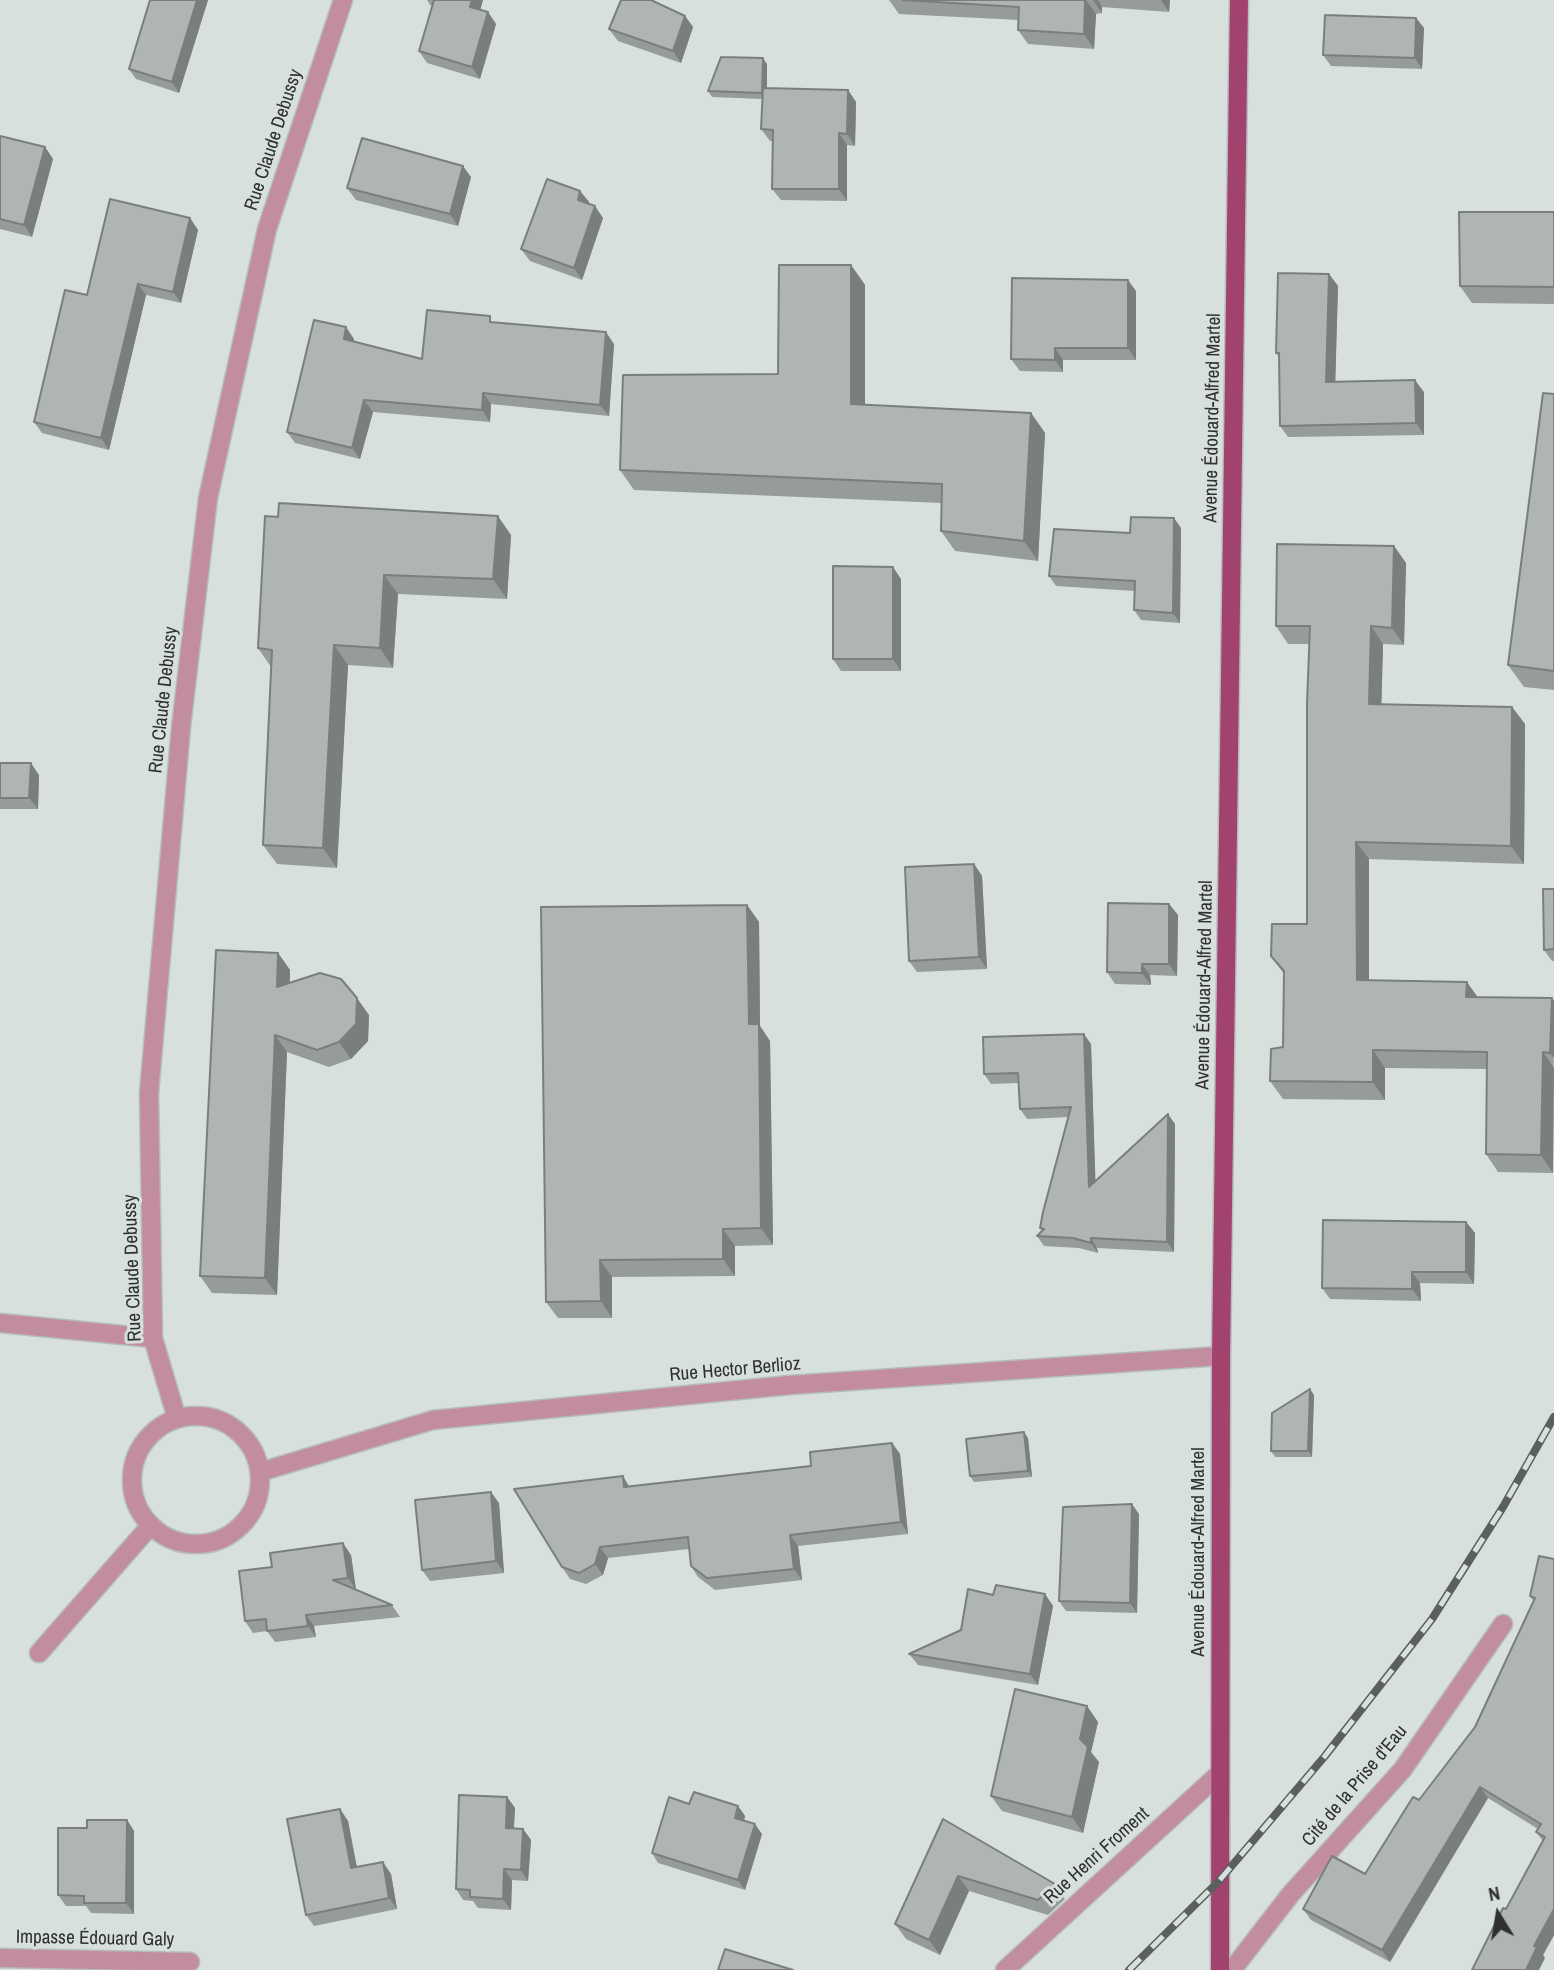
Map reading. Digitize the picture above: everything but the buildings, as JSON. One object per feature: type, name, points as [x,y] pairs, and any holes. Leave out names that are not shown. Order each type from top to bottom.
[{"type":"main road","name":"Avenue Édouard-Alfred Martel","points":[[1220,1970],[1221,1356],[1239,0]]},
{"type":"street","name":"Rue Claude Debussy","points":[[177,1419],[153,1338],[149,1093],[181,727],[208,498],[267,229],[343,0]]},
{"type":"street","points":[[0,1323],[153,1338]]},
{"type":"street","name":"Rue Hector Berlioz","points":[[260,1472],[433,1420],[790,1385],[1221,1356]]},
{"type":"street","points":[[195,1415],[214,1418],[231,1426],[245,1438],[255,1454],[260,1472],[260,1492],[253,1510],[241,1526],[224,1537],[205,1543],[185,1543],[167,1536],[151,1525],[138,1507],[132,1486],[134,1464],[143,1445],[158,1429],[177,1419],[195,1415]]},
{"type":"street","points":[[39,1653],[151,1525]]},
{"type":"street","name":"Cité de la Prise d'Eau","points":[[1232,1970],[1290,1895],[1403,1769],[1503,1624]]},
{"type":"street","name":"Rue Henri Froment","points":[[1005,1970],[1219,1774]]},
{"type":"street","name":"Impasse Édouard Galy","points":[[0,1958],[190,1962]]},
{"type":"railway","points":[[1129,1970],[1218,1882],[1325,1756],[1432,1619],[1503,1507],[1554,1417]]}]
